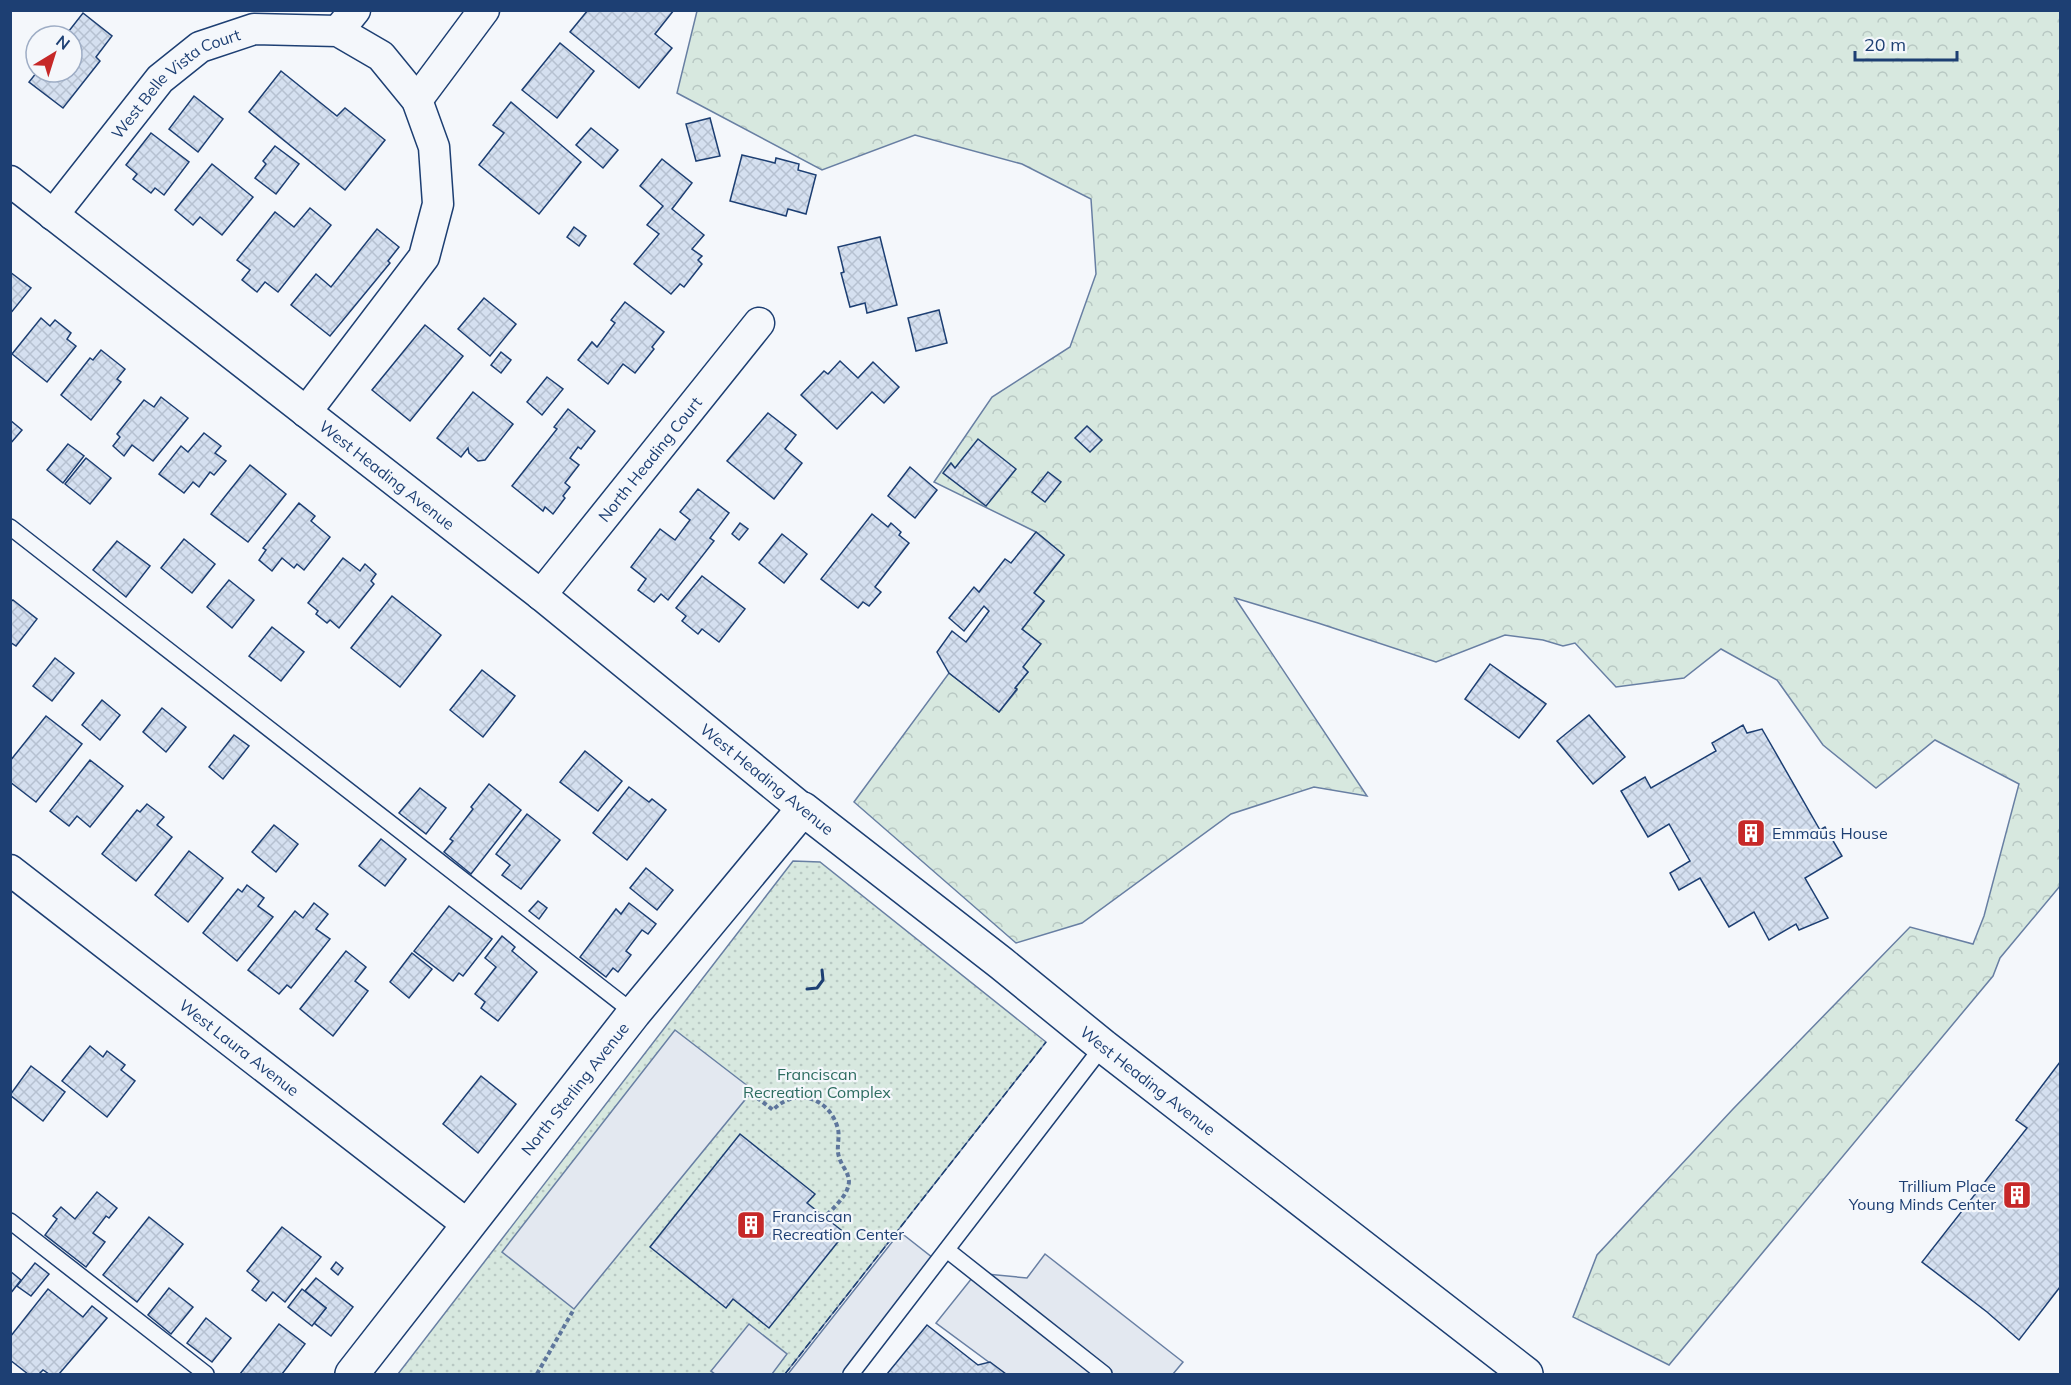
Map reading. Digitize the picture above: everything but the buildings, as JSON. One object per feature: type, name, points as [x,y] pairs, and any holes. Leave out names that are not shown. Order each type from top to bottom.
[{"type":"street","points":[[417,100],[484,10]]},
{"type":"street","name":"West Belle Vista Court","points":[[53,215],[160,79],[200,47],[254,29],[346,21],[381,56],[417,100],[434,147],[438,204],[424,257],[306,412]]},
{"type":"street","name":"West Heading Avenue","points":[[10,181],[541,595],[803,809],[1001,963],[1103,1046],[1526,1374]]},
{"type":"street","name":"North Heading Court","points":[[541,595],[759,323]]},
{"type":"street","name":"North Sterling Avenue","points":[[352,1374],[634,1013],[803,809]]},
{"type":"street","name":"West Laura Avenue","points":[[10,870],[468,1225]]},
{"type":"lane","points":[[10,527],[634,1013]]},
{"type":"lane","points":[[851,1374],[1103,1046]]},
{"type":"lane","points":[[10,1221],[206,1374]]},
{"type":"lane","points":[[947,1250],[1104,1374]]},
{"type":"path","points":[[751,1093],[773,1110],[786,1100],[808,1098],[819,1102],[833,1115],[839,1132],[839,1158],[849,1178],[848,1189],[825,1217]]},
{"type":"path","points":[[537,1374],[574,1309]]},
{"type":"green space","points":[[697,11],[2060,11],[2060,886],[2000,958],[1993,976],[1669,1365],[1573,1317],[1597,1255],[1733,1109],[1910,927],[1973,944],[1984,916],[2019,784],[1935,740],[1876,788],[1823,745],[1777,680],[1721,649],[1684,678],[1616,687],[1575,643],[1563,646],[1543,640],[1505,635],[1436,662],[1235,598],[1367,796],[1314,787],[1231,814],[1082,923],[1016,943],[854,802],[949,673],[999,712],[1028,672],[1023,667],[1022,629],[1044,601],[1034,593],[1064,555],[1036,532],[934,482],[992,397],[1070,347],[1096,274],[1091,199],[1022,164],[915,135],[822,170],[677,93]]},
{"type":"green space","name":"Franciscan Recreation Complex","points":[[793,861],[820,862],[1046,1042],[785,1374],[398,1374]]},
{"type":"shaded area","points":[[675,1030],[753,1090],[574,1309],[502,1252]]},
{"type":"shaded area","points":[[900,1232],[938,1262],[851,1374],[788,1374]]},
{"type":"shaded area","points":[[1045,1254],[1183,1362],[1173,1374],[1005,1374],[936,1323],[976,1273],[1027,1278]]},
{"type":"shaded area","points":[[749,1324],[787,1354],[772,1374],[715,1374],[711,1371]]},
{"type":"fence","points":[[785,1374],[1046,1042]]},
{"type":"wall","points":[[807,989],[817,988],[823,980],[822,970]]},
{"type":"place","name":"Emmaus House","points":[[1751,833]]},
{"type":"place","name":"Trillium Place Young Minds Center","points":[[2017,1195]]},
{"type":"place","name":"Franciscan Recreation Center","points":[[751,1225]]}]
